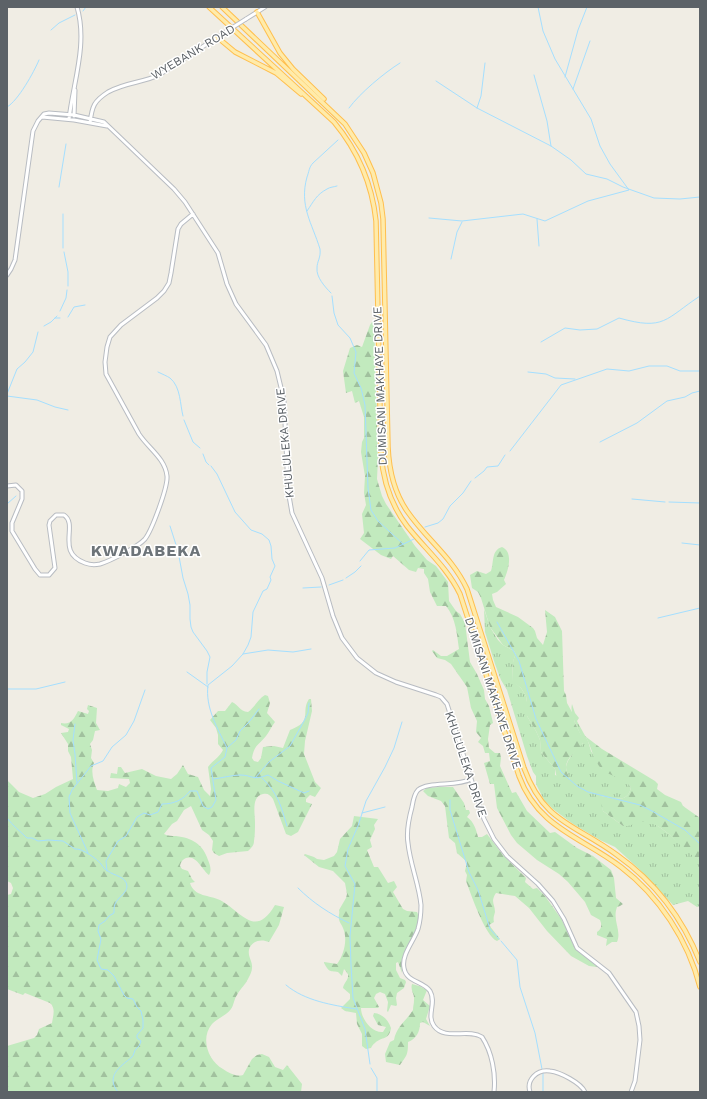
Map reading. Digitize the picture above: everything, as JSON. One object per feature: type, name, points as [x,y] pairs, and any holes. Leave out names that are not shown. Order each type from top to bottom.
[{"type":"main road","name":"DUMISANI MAKHAYE DRIVE","points":[[209,7],[323,110],[339,128],[356,153],[368,181],[375,209],[377,238],[381,454],[383,474],[391,498],[403,521],[445,568],[460,594],[519,776],[532,800],[546,818],[620,866],[648,891],[660,906],[681,939],[694,966],[700,986]]},
{"type":"main road","name":"DUMISANI MAKHAYE DRIVE","points":[[222,7],[341,118],[355,138],[366,158],[376,186],[382,210],[384,241],[388,447],[391,471],[398,495],[406,509],[416,523],[454,566],[467,589],[524,768],[536,794],[558,819],[617,854],[646,879],[662,897],[679,921],[691,941],[700,962]]},
{"type":"main road","points":[[257,12],[273,41],[289,64],[341,118]]},
{"type":"main road","points":[[218,37],[227,47],[235,52],[276,73],[323,110]]},
{"type":"street","points":[[74,120],[72,115],[71,98],[75,87],[81,37],[77,7]]},
{"type":"street","name":"WYEBANK ROAD","points":[[90,121],[93,106],[100,97],[124,84],[150,79],[159,75],[264,7]]},
{"type":"street","name":"KHULULEKA DRIVE","points":[[42,117],[49,113],[72,115],[90,121]]},
{"type":"street","points":[[69,119],[72,115]]},
{"type":"street","points":[[7,275],[15,260],[33,131],[36,123],[42,117]]},
{"type":"street","name":"KHULULEKA DRIVE","points":[[42,117],[104,122],[182,198],[218,254],[227,284],[236,304],[266,345],[277,370],[284,400],[288,490],[292,513],[322,578],[333,616],[342,638],[357,658],[376,673],[396,682],[436,695],[444,700],[450,709],[486,824],[496,843],[507,856],[553,900],[564,919],[577,948],[610,973],[636,1012],[640,1040],[635,1081],[631,1092]]},
{"type":"street","points":[[7,486],[16,485],[22,491],[21,502],[12,523],[12,531],[15,538],[40,575],[49,575],[55,568],[49,525],[50,520],[56,515],[64,515],[69,520],[68,545],[75,556],[85,563],[93,565],[106,562],[138,545],[146,537],[165,489],[167,480],[166,471],[159,457],[142,438],[106,374],[105,362],[107,347],[110,337],[120,325],[164,291],[169,283],[178,229],[181,224],[193,214]]},
{"type":"street","points":[[471,779],[464,782],[427,786],[418,790],[414,797],[408,825],[408,841],[421,913],[418,930],[405,957],[403,965],[404,971],[408,977],[426,987],[431,993],[433,1002],[431,1020],[434,1027],[439,1031],[446,1033],[473,1033],[482,1037],[487,1046],[494,1071],[494,1092]]},
{"type":"street","points":[[530,1092],[529,1085],[532,1077],[541,1072],[550,1071],[578,1084],[585,1092]]},
{"type":"green space","points":[[374,319],[378,459],[377,479],[382,496],[415,546],[427,560],[436,566],[448,582],[449,601],[460,614],[465,623],[470,662],[484,690],[485,699],[489,706],[493,723],[490,725],[488,739],[489,748],[495,753],[500,753],[500,766],[512,793],[516,792],[527,811],[550,833],[555,832],[577,848],[593,856],[611,870],[614,878],[616,898],[623,904],[617,907],[616,912],[618,933],[617,942],[612,942],[606,946],[607,939],[597,935],[597,932],[601,927],[600,920],[591,915],[585,902],[568,882],[559,874],[537,860],[517,843],[511,835],[497,808],[494,784],[490,784],[484,763],[490,761],[489,753],[485,753],[483,746],[478,742],[481,738],[476,732],[477,721],[471,708],[467,687],[451,664],[445,660],[437,658],[432,651],[433,650],[441,656],[447,656],[459,649],[456,627],[452,616],[446,606],[437,606],[430,592],[428,579],[424,573],[424,569],[418,568],[416,572],[409,570],[393,556],[391,559],[381,555],[360,539],[364,533],[362,514],[366,505],[364,493],[365,476],[361,452],[364,438],[364,417],[359,401],[355,403],[352,391],[346,393],[343,371],[350,348],[357,345],[362,347],[370,325]]},
{"type":"green space","points":[[502,547],[506,549],[508,553],[509,562],[504,580],[506,584],[497,592],[492,594],[496,607],[518,617],[533,628],[537,638],[543,645],[547,632],[545,610],[555,617],[562,631],[564,691],[575,723],[584,741],[568,760],[566,769],[570,780],[567,785],[557,779],[555,769],[541,752],[540,740],[527,716],[526,696],[521,688],[513,682],[513,664],[516,654],[514,651],[503,645],[490,627],[481,598],[478,592],[472,588],[470,575],[477,571],[486,574],[491,571],[494,554]]},
{"type":"green space","points":[[484,609],[490,627],[498,640],[516,654],[513,664],[513,681],[521,688],[526,696],[527,716],[540,740],[541,752],[555,769],[555,775],[570,780],[566,769],[568,761],[583,743],[572,714],[572,704],[575,713],[579,718],[577,721],[601,768],[627,782],[631,787],[627,796],[624,798],[615,799],[601,796],[603,811],[623,826],[642,821],[651,822],[665,831],[687,851],[700,860],[700,906],[697,907],[688,901],[673,905],[639,869],[615,847],[573,824],[544,800],[536,784],[536,776],[527,756],[507,690],[501,680],[495,664],[485,632]]},
{"type":"green space","points":[[265,695],[268,696],[270,703],[267,713],[275,722],[254,750],[252,758],[254,761],[258,762],[261,758],[263,747],[274,746],[283,748],[290,730],[297,727],[304,720],[307,704],[309,699],[311,699],[312,711],[305,741],[304,754],[315,782],[321,788],[315,797],[310,795],[306,799],[306,802],[312,804],[298,832],[291,836],[286,834],[273,799],[269,795],[265,794],[259,795],[255,802],[254,843],[248,851],[227,853],[219,856],[214,853],[212,850],[213,841],[209,835],[202,830],[191,806],[184,810],[177,821],[172,824],[164,834],[192,840],[200,846],[206,854],[210,866],[209,875],[193,858],[190,857],[182,861],[180,866],[182,869],[188,871],[195,882],[190,883],[195,891],[220,900],[248,920],[255,922],[268,915],[275,905],[284,907],[279,925],[269,942],[258,941],[250,947],[249,953],[252,970],[250,975],[236,997],[231,1009],[212,1024],[208,1030],[206,1042],[207,1049],[213,1061],[223,1069],[235,1075],[243,1075],[252,1059],[257,1055],[262,1054],[269,1057],[275,1067],[283,1070],[287,1065],[302,1084],[301,1092],[7,1092],[7,1046],[34,1038],[39,1029],[52,1023],[54,1012],[50,1003],[25,993],[23,995],[7,989],[7,895],[11,894],[13,888],[11,883],[7,881],[7,780],[19,792],[33,798],[45,794],[73,779],[68,744],[61,733],[68,732],[69,729],[61,725],[61,723],[70,722],[74,719],[78,711],[88,714],[88,705],[97,708],[96,723],[100,730],[95,731],[93,740],[90,744],[92,750],[91,758],[94,763],[92,770],[97,790],[108,791],[118,788],[119,784],[126,787],[130,783],[129,779],[110,778],[111,773],[117,774],[118,767],[121,767],[125,773],[142,769],[156,776],[171,779],[177,774],[183,765],[188,774],[198,777],[204,790],[210,796],[211,789],[208,767],[223,750],[218,744],[216,728],[210,720],[218,711],[225,711],[232,702],[248,712]]},
{"type":"green space","points":[[585,736],[602,749],[655,781],[658,784],[657,789],[665,795],[681,802],[683,806],[700,818],[700,860],[655,825],[644,822],[623,826],[603,811],[600,800],[601,796],[615,799],[624,798],[627,796],[631,787],[602,769],[594,757]]},
{"type":"green space","points":[[453,787],[464,803],[466,810],[469,810],[470,813],[467,817],[473,823],[478,837],[482,837],[487,834],[503,855],[526,878],[525,882],[533,889],[537,888],[545,896],[562,920],[574,946],[597,967],[589,966],[571,956],[547,931],[529,908],[515,896],[496,893],[494,896],[494,922],[489,925],[500,939],[497,941],[492,938],[483,923],[466,881],[467,875],[465,871],[467,862],[457,853],[455,843],[449,838],[445,806],[441,801],[428,796],[423,791],[427,788]]},
{"type":"green space","points":[[354,816],[378,819],[374,825],[375,829],[370,840],[372,847],[367,850],[374,867],[378,867],[388,883],[394,881],[397,887],[393,892],[403,909],[417,912],[418,917],[416,929],[402,960],[402,973],[398,962],[396,963],[396,970],[400,978],[406,982],[404,988],[397,993],[397,1005],[391,1005],[388,1012],[388,1002],[385,994],[380,992],[376,994],[374,998],[379,1007],[378,1008],[361,1008],[365,1021],[371,1028],[379,1032],[383,1032],[386,1027],[378,1025],[373,1016],[374,1013],[385,1018],[391,1028],[387,1037],[373,1044],[371,1048],[366,1049],[362,1046],[362,1034],[357,1024],[356,1013],[345,1011],[341,1008],[350,999],[350,994],[343,988],[348,978],[348,974],[344,969],[342,976],[338,972],[327,968],[324,963],[337,964],[343,952],[345,937],[343,927],[339,921],[339,910],[347,894],[345,883],[333,871],[319,867],[304,855],[305,854],[324,860],[334,856],[337,852],[340,839],[352,826]]},
{"type":"green space","points":[[412,984],[427,990],[423,1000],[430,1006],[426,1019],[430,1026],[423,1022],[420,1023],[417,1035],[408,1042],[407,1055],[400,1065],[386,1062],[385,1054],[390,1042],[394,1040],[399,1027],[413,1010],[414,998]]},
{"type":"waterway","points":[[83,11],[86,7]]},
{"type":"waterway","points":[[429,218],[462,221],[523,214],[545,221],[588,201],[629,190],[610,164],[600,146],[591,119],[555,59],[543,31],[538,7]]},
{"type":"waterway","points":[[565,77],[578,30],[587,7]]},
{"type":"waterway","points":[[51,30],[59,23],[75,15]]},
{"type":"waterway","points":[[573,89],[590,41]]},
{"type":"waterway","points":[[7,107],[21,93],[39,60]]},
{"type":"waterway","points":[[349,108],[359,96],[400,63]]},
{"type":"waterway","points":[[477,108],[481,96],[485,63]]},
{"type":"waterway","points":[[534,75],[547,121],[551,146]]},
{"type":"waterway","points":[[436,81],[477,108],[551,146],[571,160],[586,174],[607,179],[623,187],[654,198],[680,199],[700,197]]},
{"type":"waterway","points":[[331,293],[321,282],[317,271],[320,249],[305,206],[305,187],[312,165],[338,140]]},
{"type":"waterway","points":[[59,187],[66,144]]},
{"type":"waterway","points":[[307,211],[320,194],[328,188],[337,186]]},
{"type":"waterway","points":[[63,214],[63,248]]},
{"type":"waterway","points":[[537,219],[539,246]]},
{"type":"waterway","points":[[451,259],[457,232],[462,222]]},
{"type":"waterway","points":[[64,252],[68,272],[68,286]]},
{"type":"waterway","points":[[60,311],[66,298],[67,290]]},
{"type":"waterway","points":[[332,296],[334,313],[338,325],[350,338],[356,352],[354,373],[361,388],[365,405],[368,488],[371,510],[378,521],[403,544]]},
{"type":"waterway","points":[[541,342],[565,328],[580,330],[597,329],[619,318],[634,322],[656,323],[671,316],[700,296]]},
{"type":"waterway","points":[[68,317],[74,307],[85,305]]},
{"type":"waterway","points":[[44,326],[57,316]]},
{"type":"waterway","points":[[55,318],[60,318]]},
{"type":"waterway","points":[[7,394],[17,369],[33,352],[38,332]]},
{"type":"waterway","points":[[510,451],[561,385],[607,369],[629,371],[649,366],[667,366],[680,371],[700,371]]},
{"type":"waterway","points":[[158,372],[170,378],[174,382],[180,396],[183,416]]},
{"type":"waterway","points":[[528,372],[546,374],[555,378],[575,379]]},
{"type":"waterway","points":[[600,442],[637,423],[667,401],[685,397],[700,391]]},
{"type":"waterway","points":[[7,396],[37,400],[68,410]]},
{"type":"waterway","points":[[184,420],[193,442],[200,448]]},
{"type":"waterway","points":[[203,454],[209,465]]},
{"type":"waterway","points":[[475,478],[487,467],[498,466],[505,455]]},
{"type":"waterway","points":[[107,871],[106,861],[118,841],[126,836],[137,817],[144,813],[150,815],[158,812],[162,804],[178,801],[190,791],[197,791],[203,806],[208,809],[212,807],[216,800],[211,768],[225,757],[227,748],[210,710],[208,702],[208,685],[232,666],[243,654],[251,637],[253,612],[263,591],[267,589],[275,566],[272,559],[269,540],[262,534],[251,530],[235,512],[217,474],[211,466]]},
{"type":"waterway","points":[[425,527],[438,523],[443,519],[450,506],[463,493],[471,481]]},
{"type":"waterway","points":[[7,504],[16,496]]},
{"type":"waterway","points":[[632,499],[665,502]]},
{"type":"waterway","points":[[669,502],[700,503]]},
{"type":"waterway","points":[[170,526],[178,551],[183,578],[188,594],[191,627],[210,657],[207,672],[207,684]]},
{"type":"waterway","points":[[360,561],[369,550],[395,548],[414,539]]},
{"type":"waterway","points":[[682,543],[700,545]]},
{"type":"waterway","points":[[346,578],[361,566]]},
{"type":"waterway","points":[[329,585],[343,580]]},
{"type":"waterway","points":[[303,588],[321,587]]},
{"type":"waterway","points":[[658,618],[700,608]]},
{"type":"waterway","points":[[497,622],[519,661],[536,719],[561,772],[577,786],[588,792],[640,805],[652,811],[685,830],[700,844]]},
{"type":"waterway","points":[[243,654],[268,650],[293,652],[311,649]]},
{"type":"waterway","points":[[187,672],[208,687]]},
{"type":"waterway","points":[[7,689],[36,689],[65,682]]},
{"type":"waterway","points":[[88,853],[70,813],[69,797],[72,790],[91,766],[103,761],[112,747],[126,735],[134,721],[145,690]]},
{"type":"waterway","points":[[255,778],[269,762],[290,746],[308,713],[309,703]]},
{"type":"waterway","points":[[228,747],[236,740],[240,731],[259,709]]},
{"type":"waterway","points":[[370,1064],[365,1029],[353,998],[350,936],[355,884],[345,866],[348,849],[358,826],[366,801],[394,748],[402,722]]},
{"type":"waterway","points":[[75,724],[73,740],[77,783]]},
{"type":"waterway","points":[[214,779],[237,775],[256,778],[268,775],[304,793],[309,791]]},
{"type":"waterway","points":[[262,778],[272,789],[281,806],[287,826]]},
{"type":"waterway","points":[[450,800],[450,810],[469,872],[478,890],[490,929],[499,939]]},
{"type":"waterway","points":[[362,813],[385,807]]},
{"type":"waterway","points":[[7,818],[27,838],[32,838],[38,841],[63,841],[75,849],[89,854],[106,870],[122,878],[126,883],[127,888],[115,904],[114,913],[99,925],[98,931],[101,939],[97,960],[101,969],[108,970],[114,976],[124,995],[127,998],[133,999],[141,1011],[143,1020],[143,1028],[137,1035],[137,1038],[141,1041],[140,1044],[132,1057],[119,1068],[114,1077],[114,1086],[118,1092]]},
{"type":"waterway","points":[[298,888],[322,908],[349,923]]},
{"type":"waterway","points":[[501,941],[517,960],[520,987],[535,1033],[542,1069]]},
{"type":"waterway","points":[[286,985],[310,999],[356,1009]]},
{"type":"waterway","points":[[371,1068],[377,1078],[377,1092]]},
{"type":"waterway","points":[[543,1073],[543,1092]]},
{"type":"district","name":"KWADABEKA","points":[[146,550]]}]
